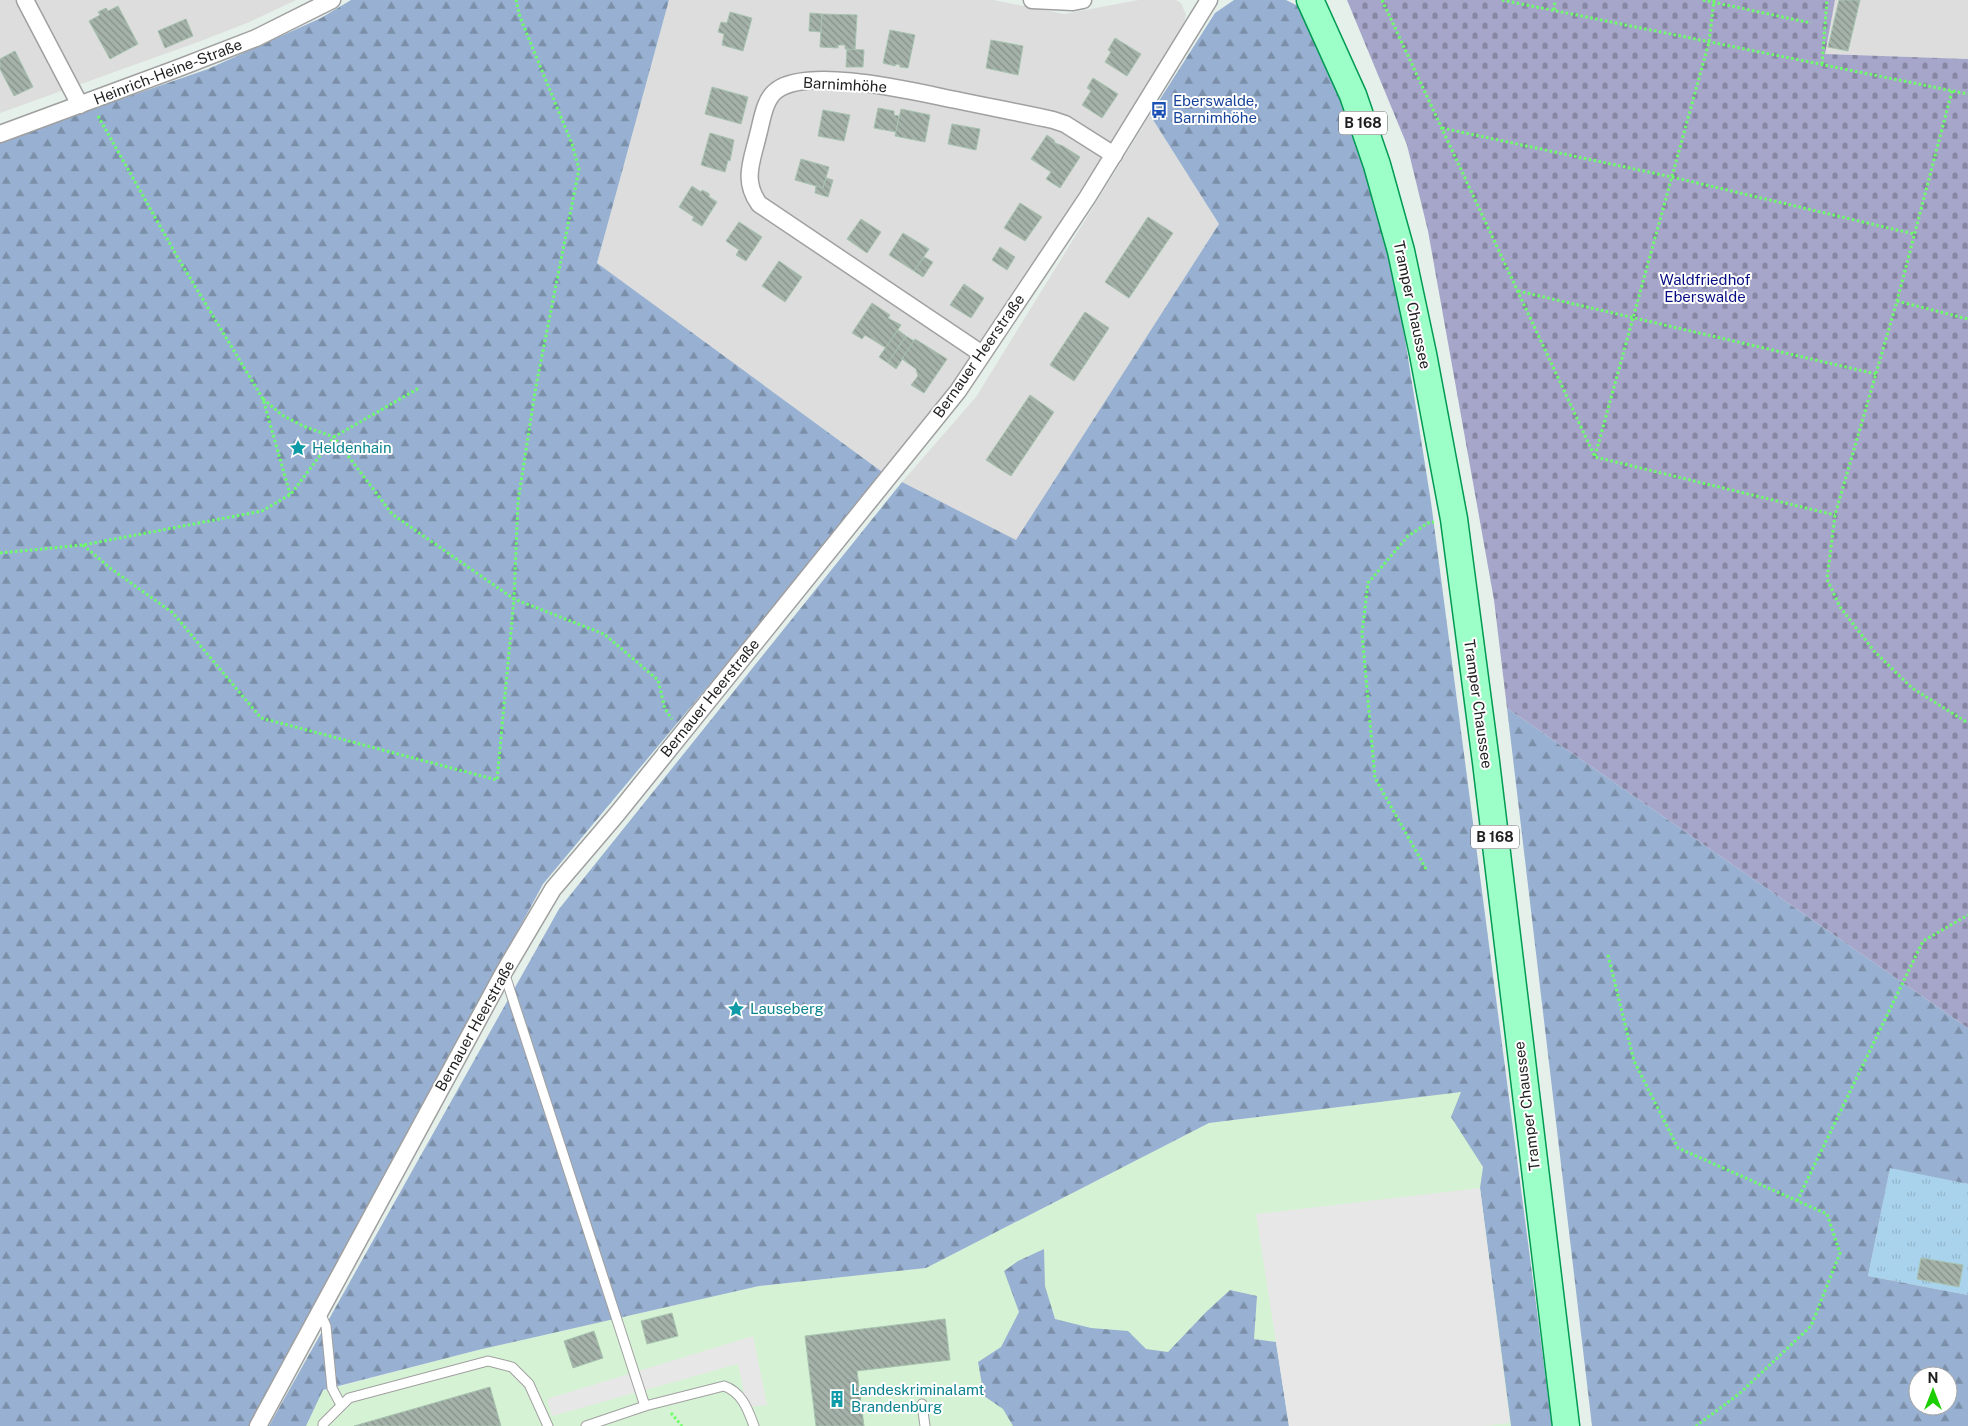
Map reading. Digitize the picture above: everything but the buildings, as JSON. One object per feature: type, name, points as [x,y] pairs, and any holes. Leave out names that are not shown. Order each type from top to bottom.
[{"type":"main road","name":"Tramper Chaussee","points":[[1310,0],[1353,94],[1377,165],[1396,232],[1423,354],[1454,519],[1487,772],[1566,1426]]},
{"type":"street","points":[[25,0],[86,103]]},
{"type":"street","name":"Heinrich-Heine-Straße","points":[[0,134],[256,38],[332,0]]},
{"type":"street","points":[[1032,0],[1073,2],[1083,0]]},
{"type":"street","name":"Bernauer Heerstraße","points":[[258,1426],[504,972],[553,889],[623,807],[952,399],[1114,155],[1209,0]]},
{"type":"street","name":"Barnimhöhe","points":[[982,354],[759,204],[751,193],[748,175],[766,106],[775,91],[793,83],[812,80],[887,87],[1054,120],[1065,124],[1114,155]]},
{"type":"lane","points":[[504,972],[645,1406]]},
{"type":"lane","points":[[320,1313],[326,1326],[332,1388],[341,1405]]},
{"type":"lane","points":[[323,1426],[349,1398],[488,1361],[512,1367],[529,1384],[548,1426]]},
{"type":"lane","points":[[586,1426],[645,1406],[724,1386],[737,1394],[747,1407],[754,1426]]},
{"type":"lane","points":[[922,1404],[925,1426]]},
{"type":"path","points":[[83,545],[110,568],[173,613],[261,718],[497,780],[514,599],[518,500],[536,386],[579,169],[572,144],[520,17],[516,0]]},
{"type":"path","points":[[1382,0],[1595,457]]},
{"type":"path","points":[[1502,0],[1968,94]]},
{"type":"path","points":[[1554,10],[1555,0]]},
{"type":"path","points":[[1703,0],[1811,23]]},
{"type":"path","points":[[1822,64],[1827,0]]},
{"type":"path","points":[[1595,457],[1709,42],[1714,1]]},
{"type":"path","points":[[1952,90],[1897,301],[1836,515],[1828,579],[1840,607],[1874,651],[1912,688],[1967,723],[1968,718]]},
{"type":"path","points":[[86,103],[95,112],[173,250],[263,399],[291,494]]},
{"type":"path","points":[[1441,128],[1672,177],[1914,234]]},
{"type":"path","points":[[1517,291],[1876,374]]},
{"type":"path","points":[[1897,301],[1968,319]]},
{"type":"path","points":[[0,554],[83,545],[262,511],[291,494],[334,437],[419,388]]},
{"type":"path","points":[[263,399],[282,415],[303,426],[334,437],[392,514],[514,599],[604,634],[658,680],[665,709],[673,720]]},
{"type":"path","points":[[1595,457],[1836,515]]},
{"type":"path","points":[[1426,869],[1375,778],[1362,633],[1368,583],[1408,536],[1428,523],[1454,519]]},
{"type":"path","points":[[1797,1201],[1923,941],[1968,915]]},
{"type":"path","points":[[1608,955],[1634,1061],[1678,1148],[1828,1214],[1840,1253],[1811,1326],[1739,1394],[1696,1426]]},
{"type":"shaded area","points":[[0,0],[296,0],[247,23],[198,42],[0,113]]},
{"type":"shaded area","points":[[669,0],[993,0],[1064,14],[1139,0],[1176,0],[1181,3],[1186,15],[1183,27],[957,387],[885,474],[597,263]]},
{"type":"shaded area","points":[[1835,0],[1968,0],[1968,59],[1824,54]]},
{"type":"shaded area","points":[[1150,115],[1219,224],[1016,541],[902,482],[976,397]]},
{"type":"shaded area","points":[[1507,1086],[1548,1426],[290,1426],[307,1395],[478,1350],[759,1286],[926,1268],[1209,1123]]},
{"type":"shaded area","points":[[1480,1188],[1510,1423],[1485,1426],[1289,1426],[1256,1214]]},
{"type":"shaded area","points":[[753,1336],[767,1405],[747,1407],[738,1364],[552,1416],[547,1399]]},
{"type":"green space","points":[[351,0],[669,0],[597,263],[885,474],[543,884],[251,1426],[0,1426],[0,141],[208,69],[321,18]]},
{"type":"green space","points":[[1234,0],[1286,0],[1302,8],[1331,59],[1390,245],[1431,502],[1552,1426],[1511,1426],[1480,1188],[1483,1167],[1451,1117],[1461,1092],[1209,1123],[926,1268],[759,1286],[478,1350],[323,1390],[306,1426],[269,1426],[559,909],[902,482],[1016,540],[1219,224],[1150,115],[1215,13]]},
{"type":"green space","name":"Waldfriedhof Eberswalde","points":[[1347,0],[1835,0],[1825,54],[1968,59],[1968,1028],[1507,708],[1494,600],[1428,231],[1407,145]]},
{"type":"green space","points":[[1507,708],[1968,1028],[1968,1184],[1890,1168],[1868,1276],[1968,1295],[1968,1426],[1592,1426]]},
{"type":"green space","points":[[1890,1167],[1968,1184],[1968,1295],[1868,1276]]},
{"type":"green space","points":[[1044,1249],[1045,1286],[1055,1319],[1091,1328],[1128,1331],[1146,1349],[1168,1352],[1230,1290],[1257,1296],[1254,1339],[1276,1342],[1289,1426],[1013,1426],[1003,1409],[984,1396],[978,1362],[1001,1347],[1019,1312],[1004,1271],[1018,1261]]},
{"type":"place","name":"Eberswalde, Barnimhöhe","points":[[1159,110]]},
{"type":"place","name":"Heldenhain","points":[[298,448]]},
{"type":"place","name":"Lauseberg","points":[[736,1009]]},
{"type":"place","name":"Landeskriminalamt Brandenburg","points":[[837,1399]]}]
